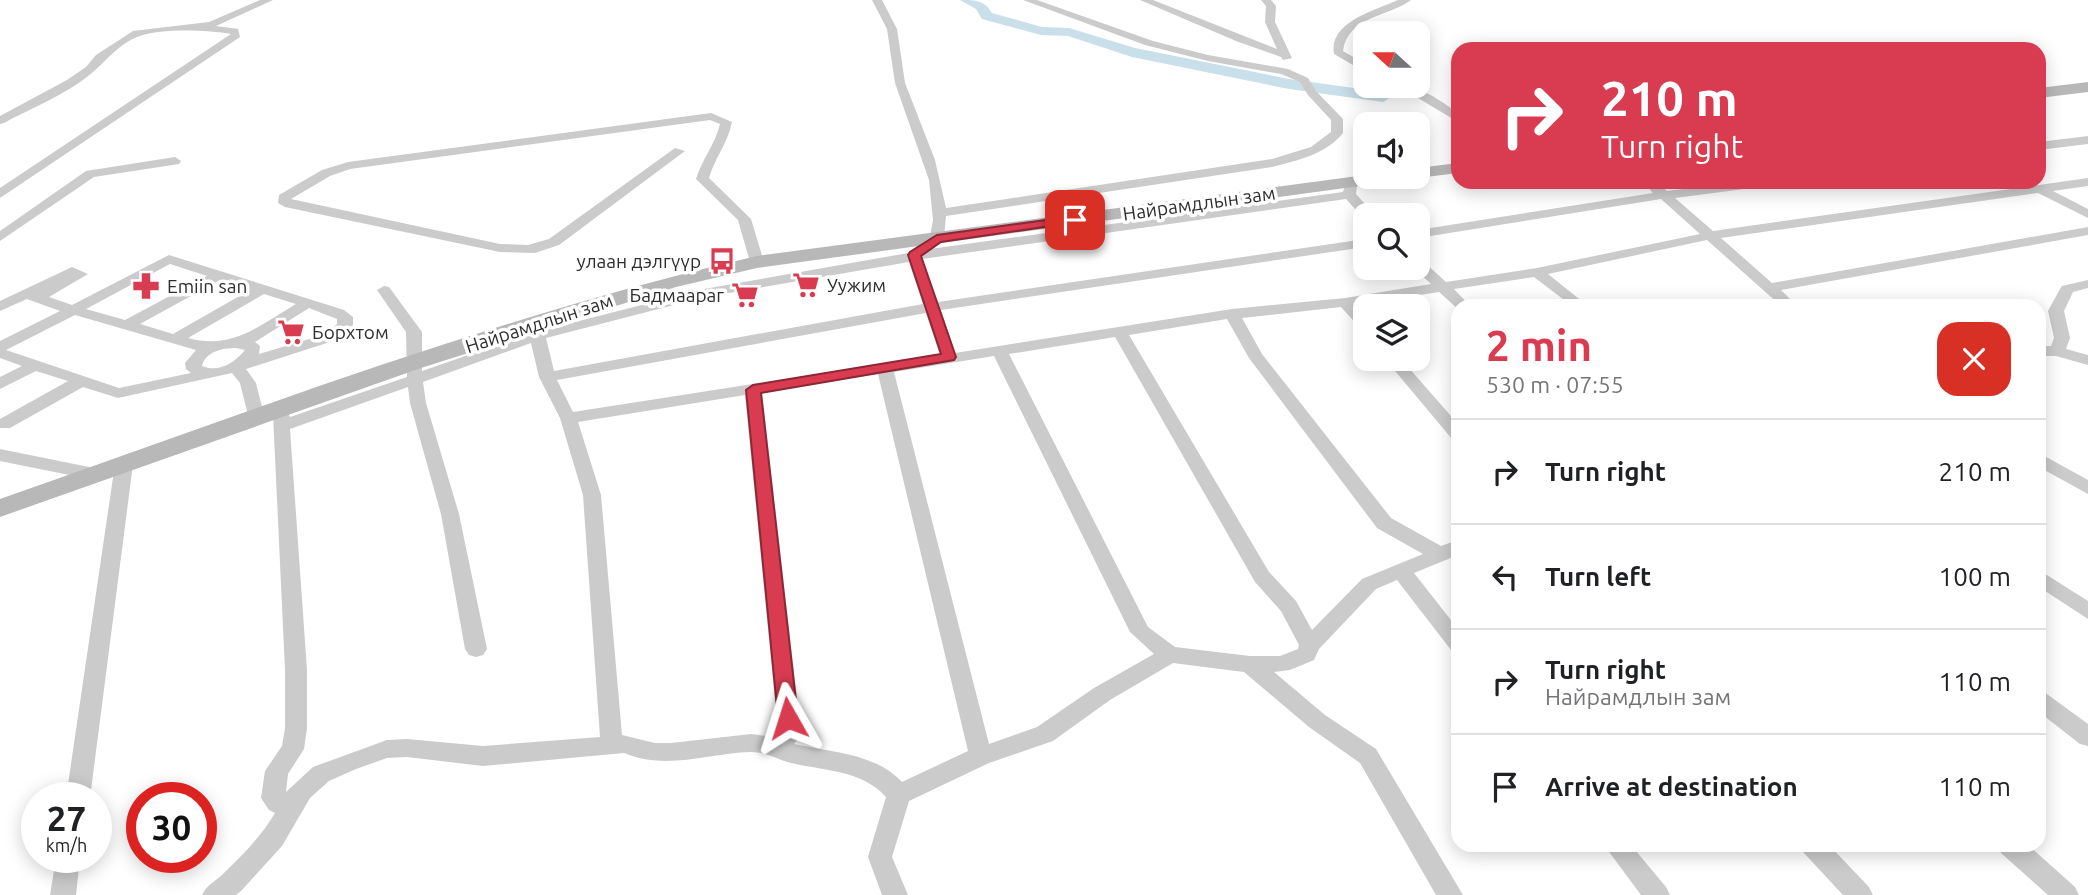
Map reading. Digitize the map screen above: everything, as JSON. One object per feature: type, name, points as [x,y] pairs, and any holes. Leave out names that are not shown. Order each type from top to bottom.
[{"type":"main road","points":[[2046,92],[2088,87]]},
{"type":"main road","points":[[1430,172],[1451,169]]},
{"type":"main road","name":"Найрамдлын зам","points":[[0,508],[257,419],[281,418],[670,282],[757,262],[840,260],[937,238],[1353,187]]},
{"type":"street","points":[[201,28],[236,16],[268,0]]},
{"type":"street","points":[[877,0],[892,29],[901,84],[932,167],[939,213],[937,238],[915,257]]},
{"type":"street","points":[[1028,0],[1149,43],[1208,58],[1284,71],[1304,80]]},
{"type":"street","points":[[1145,0],[1283,54]]},
{"type":"street","points":[[939,213],[1227,172],[1303,155],[1329,142],[1338,127],[1337,119],[1312,93],[1283,54],[1270,22],[1271,6],[1266,0]]},
{"type":"street","points":[[1360,21],[1406,0]]},
{"type":"street","points":[[1353,24],[1342,33],[1338,52],[1353,61]]},
{"type":"street","points":[[0,121],[71,82],[90,69],[100,57],[137,33],[201,28],[233,31],[236,35],[0,194]]},
{"type":"street","points":[[1430,98],[1451,114]]},
{"type":"street","points":[[680,151],[554,242],[527,251],[500,248],[285,203],[284,198],[327,173],[348,166],[544,137],[710,117],[726,122],[722,141],[702,179],[744,219],[757,262]]},
{"type":"street","points":[[2046,145],[2088,140]]},
{"type":"street","points":[[0,237],[90,174],[175,161]]},
{"type":"street","points":[[568,418],[1232,314],[1345,302],[1537,272],[1708,236],[2088,182]]},
{"type":"street","points":[[611,744],[595,509],[589,479],[568,418],[547,376],[536,330],[840,260],[915,257],[1350,188],[1360,203]]},
{"type":"street","points":[[1656,189],[1781,299]]},
{"type":"street","points":[[1430,232],[1716,189]]},
{"type":"street","points":[[2043,190],[2088,214]]},
{"type":"street","points":[[1766,288],[2088,231]]},
{"type":"street","points":[[547,376],[933,307],[1353,245]]},
{"type":"street","points":[[915,257],[949,357]]},
{"type":"street","points":[[169,259],[345,317],[345,326],[331,337],[240,365],[121,393],[35,365],[0,350],[169,259]]},
{"type":"street","points":[[1537,272],[1572,299]]},
{"type":"street","points":[[127,325],[219,275]]},
{"type":"street","points":[[1430,275],[1456,299]]},
{"type":"street","points":[[2057,351],[2062,338],[2056,311],[2067,289],[2088,284]]},
{"type":"street","points":[[175,339],[262,289]]},
{"type":"street","points":[[384,290],[414,332],[414,371],[418,403],[450,514],[476,649]]},
{"type":"street","points":[[0,307],[35,297],[206,348],[243,343],[309,303]]},
{"type":"street","points":[[0,320],[35,297]]},
{"type":"street","points":[[1345,302],[1353,311]]},
{"type":"street","points":[[1232,314],[1255,355],[1384,523],[1400,534],[1449,550]]},
{"type":"street","points":[[1120,333],[1262,577],[1289,606],[1310,645]]},
{"type":"street","points":[[243,343],[252,346],[253,351],[240,365],[240,371],[247,382],[257,419]]},
{"type":"street","points":[[206,348],[193,366],[208,373]]},
{"type":"street","points":[[999,350],[1140,632],[1170,655],[1250,664],[1282,663],[1306,654],[1310,645],[1370,584],[1449,550]]},
{"type":"street","points":[[2046,351],[2057,351],[2088,360]]},
{"type":"street","points":[[0,384],[35,365]]},
{"type":"street","points":[[885,369],[981,756]]},
{"type":"street","points":[[1403,371],[1451,427]]},
{"type":"street","points":[[4,424],[81,381]]},
{"type":"street","points":[[215,895],[232,883],[273,838],[289,814],[293,802],[312,782],[329,770],[387,750],[422,747],[483,756],[625,744],[643,752],[665,753],[738,744],[770,744],[789,736],[753,390]]},
{"type":"street","points":[[281,418],[296,670],[296,728],[293,749],[277,771],[272,798],[277,803],[293,802]]},
{"type":"street","points":[[0,455],[94,474]]},
{"type":"street","points":[[2046,463],[2088,488]]},
{"type":"street","points":[[80,782],[124,464]]},
{"type":"street","points":[[1402,572],[1451,635]]},
{"type":"street","points":[[2046,583],[2088,611]]},
{"type":"street","points":[[895,895],[880,857],[899,795],[981,756],[1045,734],[1102,694],[1170,655]]},
{"type":"street","points":[[1250,664],[1317,721],[1368,756],[1450,895]]},
{"type":"street","points":[[2046,705],[2088,737]]},
{"type":"street","points":[[770,744],[785,751],[848,764],[868,771],[889,781],[899,795]]},
{"type":"street","points":[[1622,852],[1657,895]]},
{"type":"street","points":[[1820,852],[1860,895]]},
{"type":"street","points":[[2018,852],[2066,895]]},
{"type":"street","points":[[63,895],[66,873]]},
{"type":"waterway","points":[[967,0],[981,6],[987,16],[1041,31],[1069,32],[1132,52],[1289,84],[1353,93]]},
{"type":"place","name":"улаан дэлгүүр","points":[[722,261]]},
{"type":"place","name":"Уужим","points":[[806,285]]},
{"type":"place","name":"Emiin san","points":[[146,286]]},
{"type":"place","name":"Бадмаараг","points":[[745,295]]},
{"type":"place","name":"Борхтом","points":[[291,332]]},
{"type":"route","points":[[788,718],[753,390],[949,357],[914,255],[937,238],[1075,220]]}]
